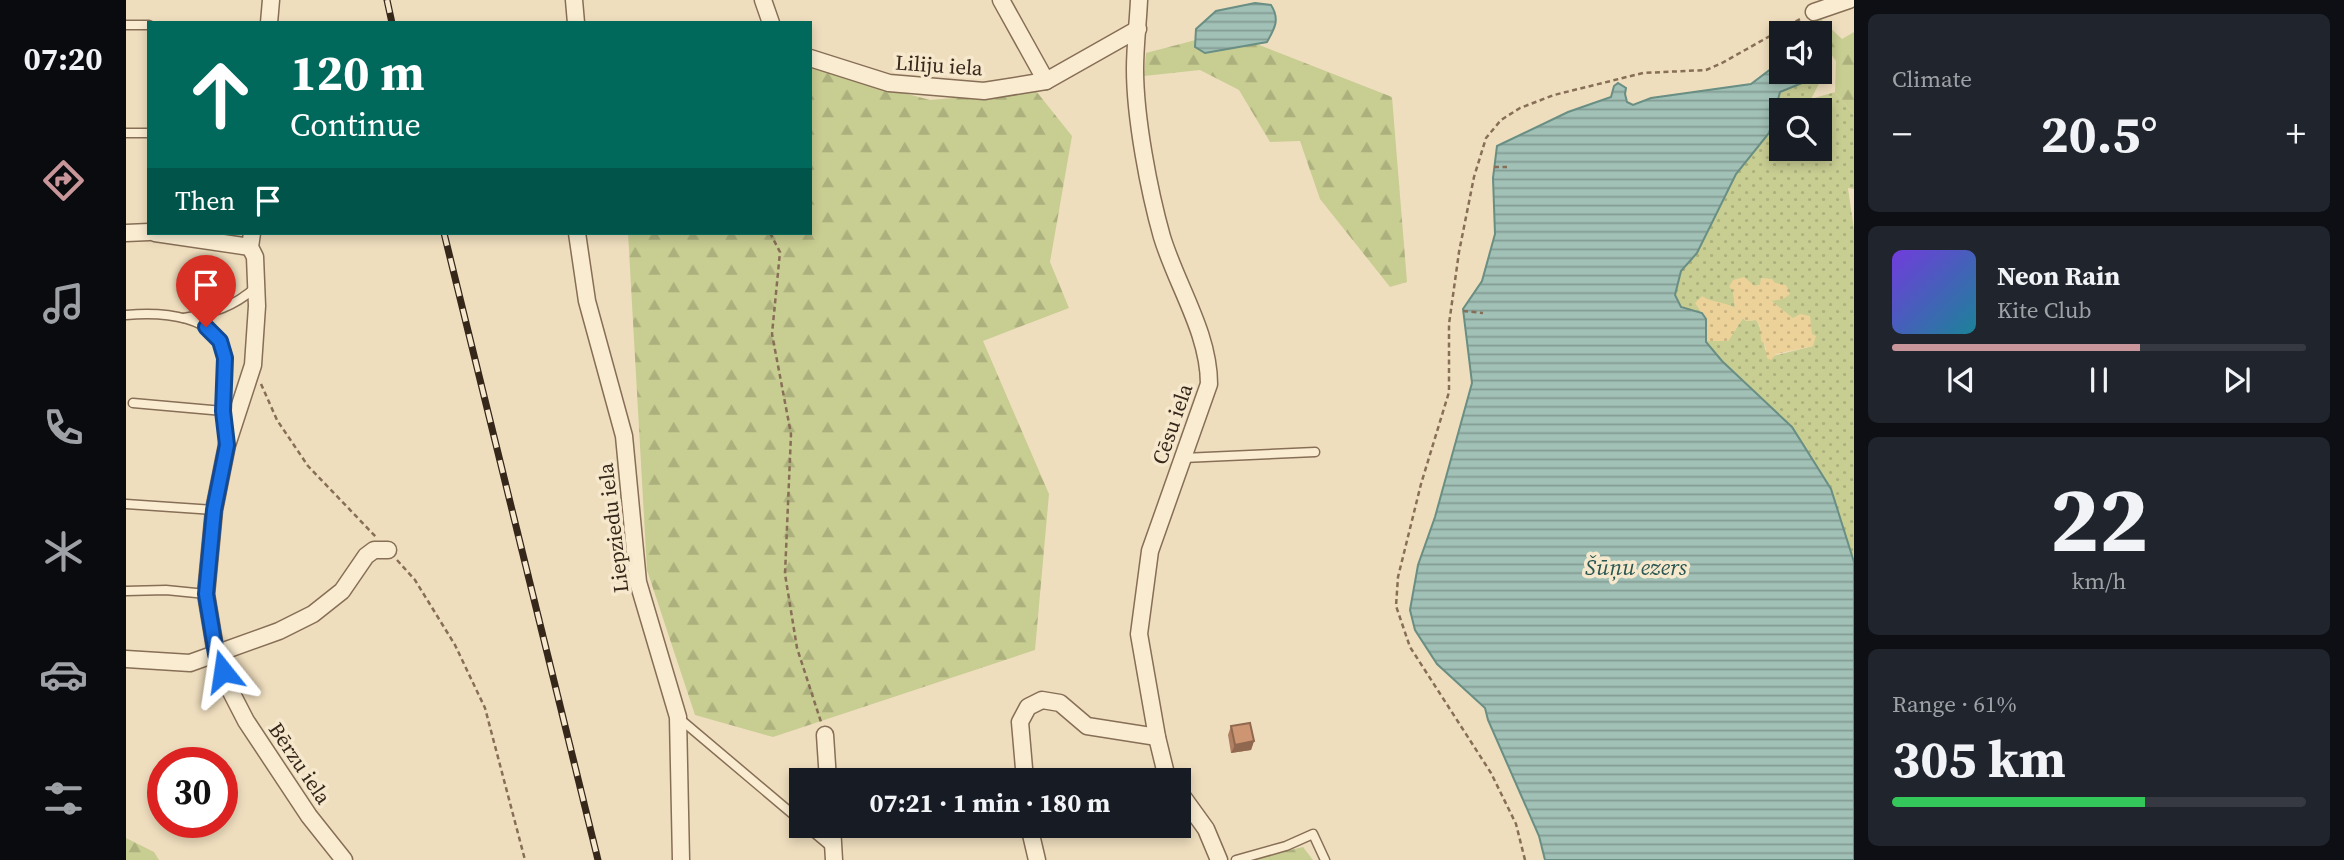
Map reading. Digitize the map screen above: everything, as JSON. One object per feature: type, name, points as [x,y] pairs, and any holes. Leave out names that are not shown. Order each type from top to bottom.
[{"type":"street","points":[[269,21],[271,0]]},
{"type":"street","points":[[574,0],[576,21]]},
{"type":"street","points":[[763,0],[770,21]]},
{"type":"street","points":[[1002,0],[1046,81]]},
{"type":"street","name":"Cēsu iela","points":[[1139,0],[1136,99],[1149,177],[1163,237],[1209,360],[1209,384],[1150,551],[1139,634],[1165,768]]},
{"type":"street","points":[[1814,12],[1849,0]]},
{"type":"street","name":"Liliju iela","points":[[812,59],[889,83],[984,91],[1046,81],[1138,29]]},
{"type":"street","points":[[126,233],[147,232]]},
{"type":"street","points":[[182,235],[251,240]]},
{"type":"street","name":"Liepziedu iela","points":[[577,235],[587,302],[624,436],[638,582],[678,717],[681,860]]},
{"type":"street","name":"Bērzu iela","points":[[251,240],[255,257],[256,287],[253,365],[227,445],[214,510],[206,594],[216,654],[246,721],[309,816],[344,860]]},
{"type":"street","points":[[126,659],[190,663],[279,631],[313,614],[342,591],[366,556],[374,550],[388,550]]},
{"type":"street","points":[[1024,768],[1020,722],[1028,707],[1042,700],[1060,703],[1087,726],[1157,737]]},
{"type":"street","points":[[825,735],[827,768]]},
{"type":"street","points":[[1191,808],[1206,829],[1219,860]]},
{"type":"street","points":[[1032,838],[1037,860]]},
{"type":"lane","points":[[126,25],[147,25]]},
{"type":"lane","points":[[126,134],[147,133]]},
{"type":"lane","points":[[126,315],[142,313],[184,317],[211,313],[230,307],[256,287]]},
{"type":"lane","points":[[184,317],[206,327],[220,341],[225,358],[223,411],[227,445]]},
{"type":"lane","points":[[134,403],[223,411]]},
{"type":"lane","points":[[1183,458],[1315,452]]},
{"type":"lane","points":[[126,504],[214,510]]},
{"type":"lane","points":[[126,591],[166,590],[206,594]]},
{"type":"lane","points":[[678,717],[789,811]]},
{"type":"lane","points":[[1236,860],[1286,846],[1313,834],[1325,860]]},
{"type":"lane","points":[[818,838],[834,854]]},
{"type":"path","points":[[1525,860],[1516,824],[1491,773],[1410,647],[1396,607],[1398,577],[1421,484],[1449,392],[1449,324],[1459,253],[1474,177],[1486,138],[1501,120],[1520,108],[1554,95],[1643,73],[1706,70],[1814,12]]},
{"type":"path","points":[[1494,167],[1508,167]]},
{"type":"path","points":[[771,235],[780,252],[772,334],[791,434],[785,573],[796,648],[825,735]]},
{"type":"path","points":[[1463,311],[1483,313]]},
{"type":"path","points":[[253,365],[277,420],[308,466],[415,580],[455,645],[485,708],[525,860]]},
{"type":"green space","points":[[1832,29],[1842,39],[1854,32],[1854,115],[1835,92],[1836,61],[1832,56]]},
{"type":"green space","points":[[1226,32],[1392,97],[1407,282],[1390,287],[1320,199],[1300,141],[1270,142],[1239,90],[1200,70],[1144,76],[1146,53]]},
{"type":"green space","points":[[812,69],[930,100],[1036,91],[1072,136],[1050,262],[1069,308],[983,341],[1049,494],[1035,650],[773,737],[695,715],[647,570],[628,235],[812,235]]},
{"type":"green space","points":[[1800,84],[1819,84],[1812,98],[1778,98],[1780,92]]},
{"type":"green space","points":[[1835,92],[1854,115],[1854,189],[1848,188],[1854,230],[1854,562],[1831,489],[1792,427],[1722,361],[1706,341],[1728,341],[1743,318],[1746,321],[1756,320],[1765,350],[1773,356],[1813,346],[1812,334],[1770,300],[1780,285],[1775,283],[1733,289],[1735,308],[1705,299],[1696,303],[1702,313],[1680,307],[1675,295],[1681,271],[1697,252],[1736,174],[1769,133],[1769,161],[1832,161],[1832,98],[1814,98]]},
{"type":"green space","points":[[126,838],[154,852],[159,860],[126,860]]},
{"type":"green space","points":[[1303,847],[1313,860],[1248,860]]},
{"type":"sand","points":[[1744,277],[1755,286],[1760,285],[1761,278],[1786,285],[1790,294],[1783,299],[1771,301],[1793,318],[1800,314],[1810,316],[1812,334],[1816,336],[1813,346],[1776,354],[1771,360],[1767,358],[1765,344],[1761,341],[1760,326],[1756,320],[1746,321],[1743,318],[1728,341],[1706,341],[1706,319],[1695,303],[1702,296],[1735,308],[1733,290],[1729,287],[1733,280]]},
{"type":"water","points":[[1255,3],[1271,5],[1275,15],[1274,28],[1267,42],[1205,53],[1195,47],[1196,29],[1216,11]]},
{"type":"water","name":"Šūņu ezers","points":[[1769,70],[1769,84],[1800,84],[1780,92],[1778,98],[1769,98],[1769,133],[1736,174],[1697,253],[1681,271],[1675,295],[1681,307],[1702,313],[1706,319],[1706,342],[1722,361],[1792,427],[1831,489],[1854,562],[1854,860],[1545,860],[1539,836],[1485,708],[1437,664],[1415,630],[1410,610],[1418,565],[1435,517],[1472,383],[1463,309],[1482,281],[1495,234],[1493,178],[1497,146],[1568,112],[1611,97],[1614,86],[1618,83],[1626,88],[1627,102],[1633,105],[1651,98],[1751,84]]},
{"type":"building","points":[[1250,723],[1254,741],[1235,745],[1231,726]]},
{"type":"railway","points":[[387,0],[392,21]]},
{"type":"railway","points":[[444,235],[598,860]]},
{"type":"route","points":[[206,327],[220,341],[225,358],[223,411],[227,445],[214,510],[206,594],[216,654],[223,671]]}]
